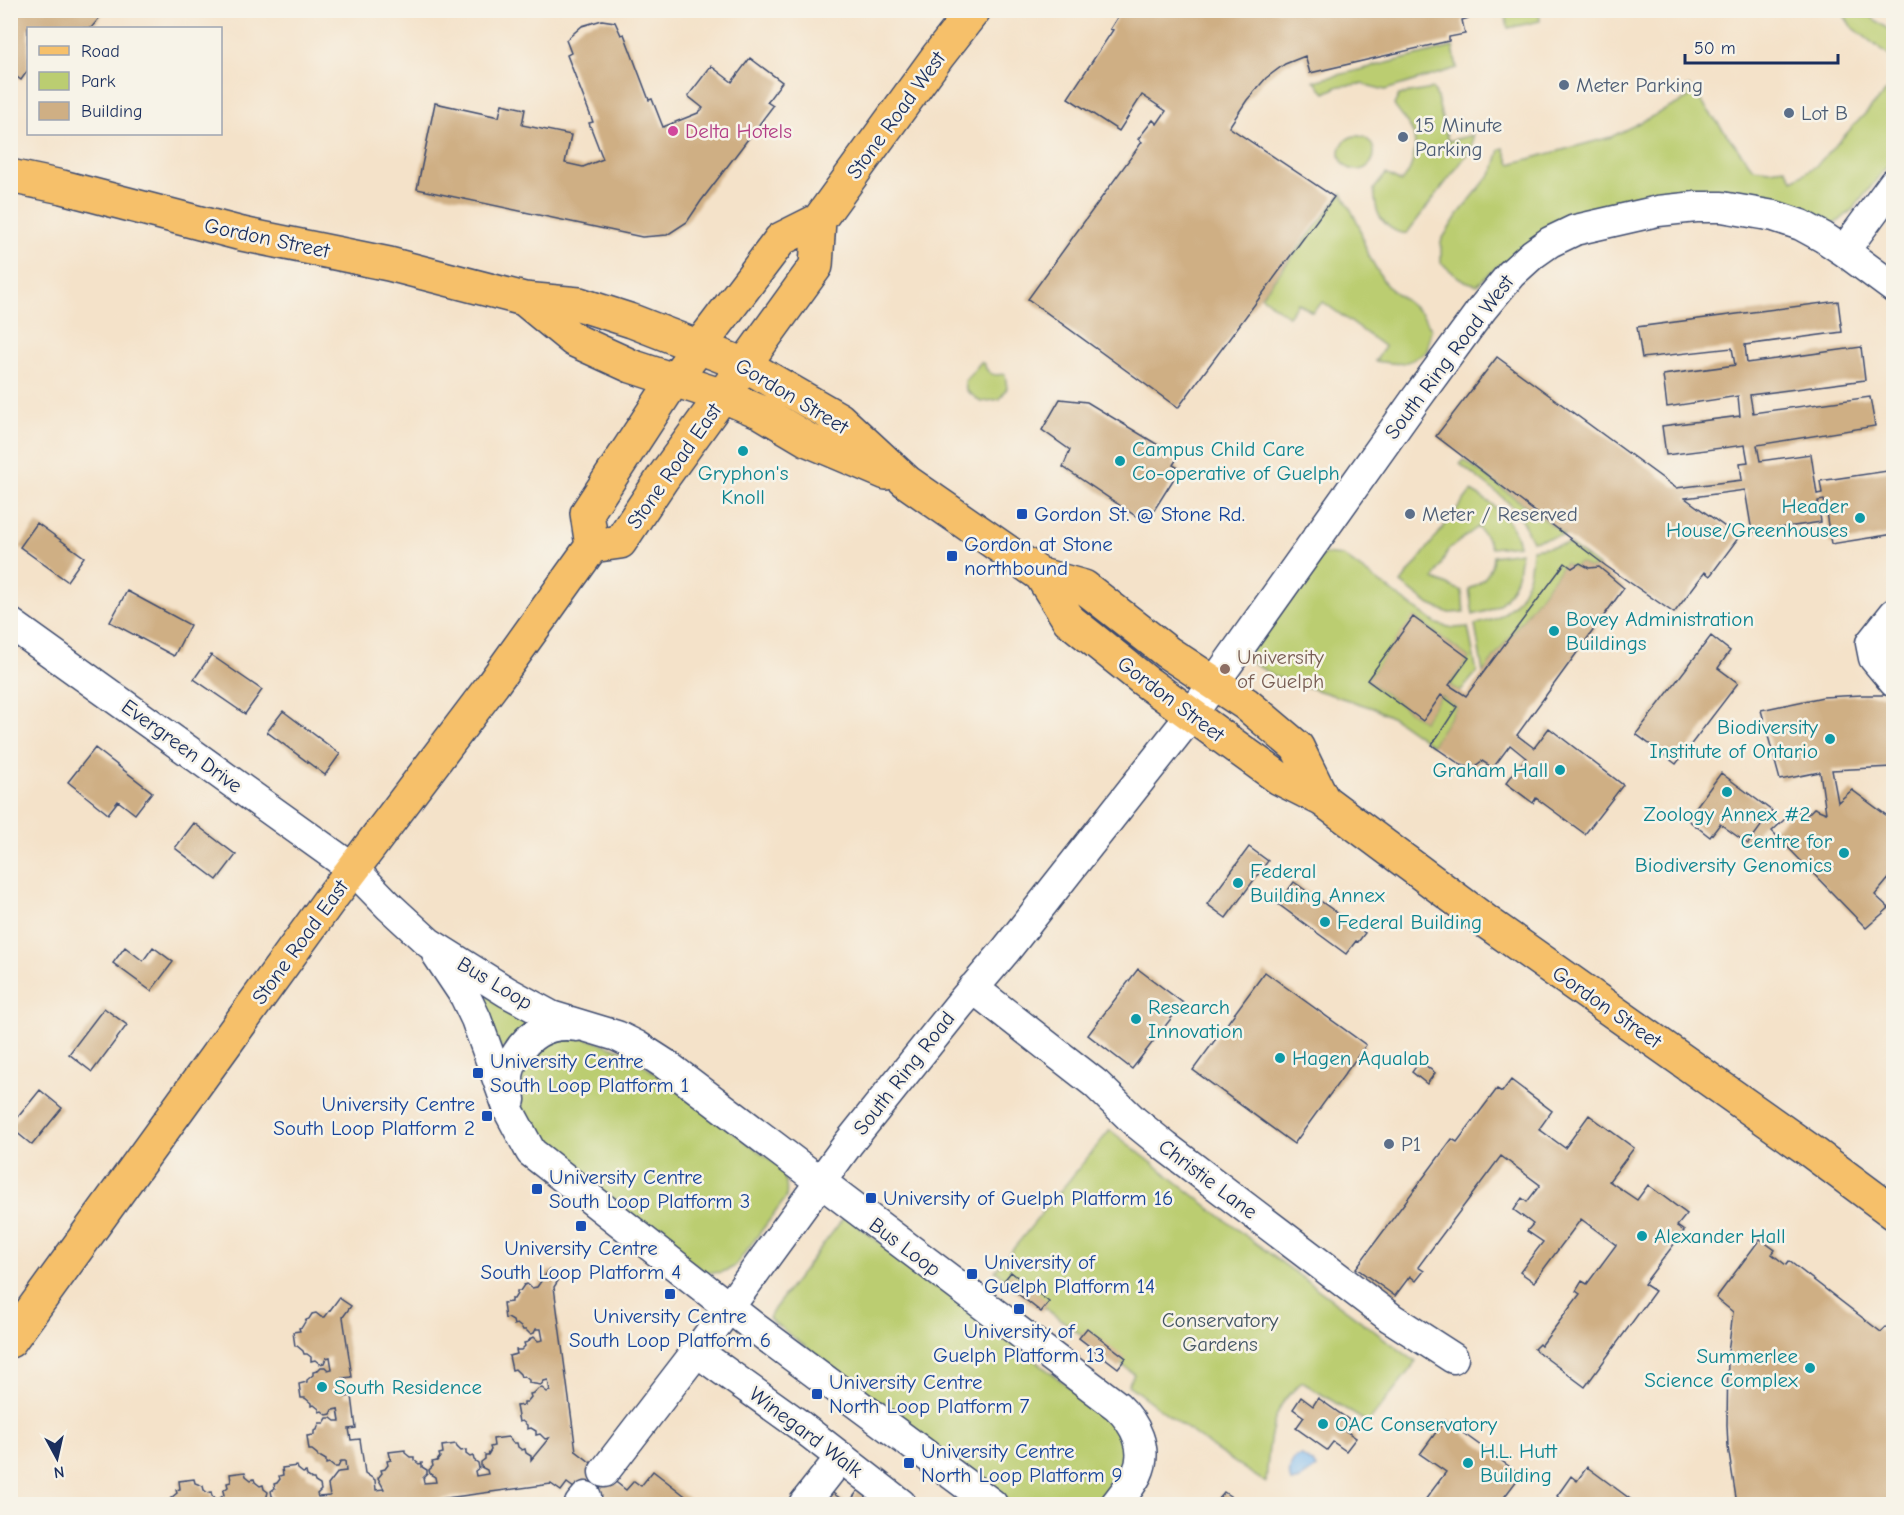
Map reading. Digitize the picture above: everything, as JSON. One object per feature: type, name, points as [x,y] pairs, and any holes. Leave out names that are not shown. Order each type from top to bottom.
[{"type":"main road","name":"Stone Road West","points":[[674,380],[781,239],[819,220],[974,10]]},
{"type":"main road","name":"Gordon Street","points":[[10,176],[62,187],[242,234],[389,264],[524,299],[579,304],[632,321],[745,365],[838,419],[907,482],[1041,575],[1084,587],[1167,652],[1246,704],[1297,747],[1323,800]]},
{"type":"main road","points":[[745,365],[816,266],[819,220]]},
{"type":"main road","name":"Gordon Street","points":[[524,299],[574,340],[631,366],[723,396],[760,412],[808,440],[907,482]]},
{"type":"main road","name":"Stone Road East","points":[[10,1341],[353,869],[493,684],[592,546],[620,542],[662,479],[745,365]]},
{"type":"main road","points":[[592,546],[587,513],[674,380]]},
{"type":"main road","name":"Gordon Street","points":[[1041,575],[1069,620],[1145,681],[1279,778],[1323,800],[1488,923],[1812,1152],[1893,1213]]},
{"type":"street","points":[[1844,251],[1893,183]]},
{"type":"street","name":"South Ring Road West","points":[[1214,683],[1482,309],[1511,274],[1545,246],[1575,230],[1671,209],[1708,207],[1747,211],[1788,220],[1823,237],[1893,288]]},
{"type":"street","points":[[1893,614],[1871,643],[1874,658],[1893,682]]},
{"type":"street","name":"Evergreen Drive","points":[[10,623],[353,869]]},
{"type":"street","name":"South Ring Road","points":[[604,1472],[730,1307],[848,1144],[1006,950],[1214,683]]},
{"type":"street","name":"Bus Loop","points":[[353,869],[429,943],[507,992],[551,1016],[598,1029],[637,1046],[664,1064],[1126,1415],[1137,1434],[1141,1445],[1141,1456],[1137,1475],[1116,1504]]},
{"type":"street","name":"Bus Loop","points":[[429,943],[465,996],[476,1019],[510,1113],[531,1152],[755,1328],[992,1504]]},
{"type":"street","name":"Christie Lane","points":[[973,988],[1096,1084],[1134,1121],[1175,1154],[1391,1318],[1454,1358]]},
{"type":"street","name":"Bus Loop","points":[[510,1113],[508,1077],[510,1068],[522,1045],[531,1036],[555,1026],[568,1025],[598,1029]]},
{"type":"street","name":"Winegard Walk","points":[[710,1361],[901,1504]]},
{"type":"street","points":[[804,1504],[841,1457]]},
{"type":"green space","points":[[1504,11],[1539,11],[1540,21],[1508,28]]},
{"type":"green space","points":[[1846,11],[1863,11],[1893,33],[1893,59],[1851,26],[1845,17]]},
{"type":"green space","points":[[1453,47],[1457,68],[1385,90],[1362,84],[1339,86],[1325,93],[1314,81]]},
{"type":"green space","points":[[1893,84],[1893,159],[1854,208],[1839,221],[1830,224],[1809,213],[1766,199],[1710,193],[1499,265],[1477,285],[1462,280],[1441,263],[1441,241],[1457,216],[1494,170],[1500,149],[1504,148],[1510,164],[1611,137],[1689,98],[1684,89],[1689,86],[1753,168],[1769,170],[1785,168],[1793,180],[1816,166]]},
{"type":"green space","points":[[1432,89],[1436,94],[1448,141],[1473,135],[1472,148],[1407,233],[1402,233],[1393,230],[1381,219],[1376,207],[1374,189],[1386,174],[1401,182],[1413,159],[1415,146],[1413,133],[1394,105],[1399,95]]},
{"type":"green space","points":[[1357,136],[1369,141],[1374,153],[1369,165],[1357,170],[1345,165],[1340,153],[1345,141]]},
{"type":"green space","points":[[1342,193],[1359,225],[1367,253],[1386,285],[1422,314],[1431,329],[1427,351],[1408,362],[1397,364],[1375,361],[1385,347],[1323,302],[1312,312],[1298,303],[1288,316],[1261,296]]},
{"type":"green space","points":[[981,362],[992,374],[1005,374],[1007,388],[1000,399],[981,402],[966,390],[965,381]]},
{"type":"green space","points":[[1464,460],[1565,535],[1532,541],[1517,511],[1460,464]]},
{"type":"green space","points":[[1471,491],[1501,512],[1512,527],[1519,545],[1491,548],[1478,527],[1449,549],[1434,579],[1462,591],[1464,612],[1449,613],[1430,605],[1401,583]]},
{"type":"green space","points":[[1569,544],[1599,567],[1589,568],[1580,563],[1572,568],[1565,563],[1483,673],[1475,625],[1497,618],[1514,605],[1520,597],[1528,579],[1532,549]]},
{"type":"green space","points":[[1520,552],[1517,576],[1505,599],[1492,609],[1473,615],[1469,589],[1486,576],[1493,556]]},
{"type":"green space","points":[[1323,554],[1343,556],[1437,624],[1453,628],[1468,627],[1477,672],[1460,692],[1449,685],[1469,658],[1414,617],[1367,680],[1423,721],[1441,695],[1457,707],[1432,745],[1395,719],[1373,708],[1273,676],[1245,657]]},
{"type":"green space","points":[[479,990],[530,1022],[501,1050],[481,998]]},
{"type":"green space","points":[[568,1032],[626,1052],[779,1166],[786,1181],[786,1198],[735,1266],[720,1272],[703,1271],[569,1168],[538,1138],[520,1110],[524,1054]]},
{"type":"green space","name":"Conservatory Gardens","points":[[1110,1130],[1238,1230],[1416,1362],[1368,1423],[1302,1382],[1282,1404],[1275,1420],[1269,1447],[1266,1483],[1220,1453],[1128,1385],[1134,1374],[995,1271]]},
{"type":"green space","points":[[845,1216],[1101,1411],[1118,1428],[1124,1438],[1126,1448],[1123,1468],[1102,1504],[1012,1504],[769,1318]]},
{"type":"water","points":[[1301,1456],[1313,1463],[1316,1468],[1299,1480],[1291,1482],[1291,1466],[1296,1457]]},
{"type":"building","points":[[10,10],[106,10],[92,27],[27,27],[27,71],[21,80],[10,72]]},
{"type":"building","points":[[1122,10],[1494,10],[1462,20],[1465,34],[1449,37],[1449,41],[1310,73],[1305,56],[1285,64],[1266,78],[1247,100],[1229,127],[1334,197],[1178,408],[1028,299],[1142,142],[1138,139],[1153,120],[1157,124],[1166,111],[1142,95],[1119,131],[1068,98],[1113,30],[1110,29]]},
{"type":"building","name":"Delta Hotels","points":[[602,20],[615,22],[621,35],[624,34],[649,100],[652,99],[663,127],[698,113],[703,108],[688,96],[711,66],[732,82],[750,58],[782,82],[767,102],[773,106],[687,222],[667,235],[642,237],[417,189],[435,103],[499,117],[502,104],[525,109],[522,125],[571,135],[565,163],[583,167],[603,159],[589,123],[593,122],[567,55],[571,53],[566,40],[582,26]]},
{"type":"building","points":[[1838,301],[1842,332],[1745,345],[1747,363],[1861,347],[1865,380],[1750,395],[1753,413],[1870,397],[1875,426],[1757,445],[1760,461],[1811,454],[1817,494],[1822,493],[1820,481],[1894,470],[1894,534],[1831,544],[1824,500],[1818,501],[1821,522],[1752,532],[1745,490],[1685,498],[1739,537],[1710,576],[1705,572],[1674,613],[1606,566],[1436,436],[1497,357],[1676,488],[1742,480],[1740,463],[1748,462],[1745,445],[1666,455],[1662,426],[1740,416],[1738,396],[1667,407],[1663,375],[1735,365],[1732,348],[1642,358],[1637,327]]},
{"type":"building","name":"Campus Child Care Co-operative of Guelph","points":[[1060,399],[1087,402],[1178,457],[1173,465],[1180,469],[1146,523],[1063,467],[1070,450],[1042,430]]},
{"type":"building","points":[[37,523],[84,557],[67,581],[20,547]]},
{"type":"building","points":[[1565,563],[1572,568],[1580,563],[1589,568],[1599,567],[1624,588],[1517,735],[1534,748],[1549,728],[1623,785],[1585,834],[1536,798],[1533,803],[1506,783],[1526,758],[1510,745],[1493,768],[1482,761],[1475,766],[1461,765],[1432,745],[1457,707],[1441,695],[1423,721],[1367,680],[1413,617],[1469,658],[1449,685],[1466,696]]},
{"type":"building","points":[[127,591],[190,625],[174,656],[110,622]]},
{"type":"building","points":[[1711,636],[1730,651],[1718,668],[1738,683],[1676,764],[1636,734]]},
{"type":"building","points":[[211,655],[262,690],[245,714],[194,679]]},
{"type":"building","points":[[1890,695],[1892,767],[1832,770],[1838,802],[1852,790],[1894,821],[1894,878],[1891,876],[1875,895],[1889,908],[1866,928],[1772,831],[1796,809],[1804,818],[1814,808],[1826,813],[1820,772],[1780,780],[1761,710],[1823,697]]},
{"type":"building","points":[[283,711],[340,754],[325,775],[267,732]]},
{"type":"building","points":[[95,748],[152,792],[135,814],[118,801],[108,814],[68,782]]},
{"type":"building","name":"Zoology Annex #2","points":[[1721,773],[1772,811],[1748,844],[1720,824],[1710,837],[1687,819]]},
{"type":"building","points":[[194,823],[236,855],[217,880],[175,848]]},
{"type":"building","name":"Federal Building Annex","points":[[1249,847],[1268,861],[1226,918],[1207,904]]},
{"type":"building","name":"Federal Building","points":[[1294,882],[1365,933],[1346,954],[1278,904]]},
{"type":"building","points":[[125,947],[143,961],[153,947],[173,962],[151,991],[113,963]]},
{"type":"building","name":"Research Innovation","points":[[1138,969],[1183,1003],[1132,1069],[1088,1035]]},
{"type":"building","name":"Hagen Aqualab","points":[[1265,972],[1366,1045],[1294,1144],[1193,1070]]},
{"type":"building","points":[[104,1008],[127,1025],[92,1072],[69,1054]]},
{"type":"building","points":[[1420,1061],[1435,1073],[1427,1084],[1412,1072]]},
{"type":"building","name":"Alexander Hall","points":[[1511,1080],[1552,1111],[1539,1129],[1565,1148],[1589,1115],[1634,1148],[1609,1181],[1637,1200],[1648,1185],[1687,1214],[1677,1226],[1684,1231],[1644,1284],[1655,1291],[1585,1387],[1534,1349],[1539,1344],[1541,1346],[1580,1294],[1576,1291],[1582,1281],[1587,1284],[1616,1245],[1581,1219],[1534,1282],[1520,1272],[1543,1242],[1527,1231],[1533,1224],[1514,1210],[1522,1198],[1527,1202],[1540,1185],[1501,1156],[1418,1267],[1424,1271],[1416,1281],[1410,1276],[1395,1296],[1356,1268],[1452,1139],[1457,1142],[1497,1089],[1502,1092]]},
{"type":"building","points":[[40,1090],[62,1108],[32,1145],[10,1127]]},
{"type":"building","name":"Summerlee Science Complex","points":[[1760,1239],[1775,1250],[1772,1254],[1786,1265],[1789,1261],[1881,1332],[1886,1327],[1894,1329],[1894,1504],[1737,1504],[1727,1425],[1728,1353],[1733,1312],[1716,1298]]},
{"type":"building","name":"South Residence","points":[[549,1270],[560,1278],[554,1287],[576,1451],[626,1490],[634,1481],[641,1486],[653,1471],[693,1502],[691,1504],[596,1504],[567,1483],[561,1491],[551,1484],[402,1504],[277,1504],[271,1491],[280,1479],[279,1476],[283,1475],[282,1468],[297,1466],[303,1473],[306,1472],[307,1476],[320,1485],[321,1490],[317,1494],[318,1497],[330,1496],[328,1485],[338,1472],[346,1471],[345,1461],[341,1461],[338,1467],[334,1467],[329,1463],[326,1464],[326,1460],[309,1450],[307,1436],[314,1435],[319,1423],[324,1423],[327,1418],[340,1421],[338,1409],[327,1415],[322,1411],[319,1412],[314,1405],[311,1406],[305,1398],[301,1398],[299,1384],[307,1382],[313,1372],[321,1367],[332,1369],[330,1357],[320,1364],[315,1360],[311,1361],[311,1357],[295,1346],[293,1332],[300,1331],[299,1328],[312,1314],[316,1313],[325,1317],[339,1298],[351,1306],[343,1317],[352,1377],[343,1378],[345,1397],[352,1396],[356,1428],[349,1429],[351,1440],[360,1439],[365,1473],[375,1480],[376,1490],[384,1489],[378,1478],[382,1473],[381,1470],[388,1465],[387,1461],[391,1460],[389,1452],[405,1450],[405,1453],[414,1457],[419,1464],[422,1463],[422,1467],[427,1470],[423,1478],[424,1483],[436,1482],[429,1470],[433,1466],[432,1462],[437,1461],[439,1454],[443,1453],[442,1446],[456,1444],[461,1451],[466,1450],[466,1454],[473,1456],[479,1468],[475,1471],[476,1476],[488,1474],[487,1470],[481,1467],[481,1462],[491,1450],[490,1447],[494,1446],[493,1439],[508,1437],[522,1450],[525,1449],[526,1453],[531,1456],[531,1460],[549,1438],[545,1439],[540,1434],[536,1435],[536,1431],[531,1428],[527,1429],[527,1425],[522,1421],[519,1422],[516,1406],[524,1405],[524,1402],[531,1397],[530,1394],[538,1389],[550,1391],[548,1380],[541,1385],[529,1383],[529,1380],[524,1376],[521,1377],[515,1369],[512,1370],[509,1356],[517,1354],[516,1350],[521,1350],[525,1346],[524,1343],[531,1338],[534,1337],[538,1341],[543,1340],[541,1329],[536,1329],[530,1334],[517,1324],[514,1325],[513,1321],[508,1318],[505,1319],[503,1303],[511,1302],[517,1291],[520,1291],[524,1285],[537,1287]]},
{"type":"building","points":[[1011,1272],[1049,1302],[1041,1312],[1003,1282]]},
{"type":"building","points":[[1087,1328],[1126,1358],[1118,1368],[1079,1338]]},
{"type":"building","name":"OAC Conservatory","points":[[1301,1397],[1313,1406],[1318,1398],[1349,1420],[1343,1429],[1356,1438],[1346,1451],[1333,1442],[1327,1450],[1296,1428],[1304,1417],[1293,1409]]},
{"type":"building","name":"H.L. Hutt Building","points":[[1445,1420],[1521,1475],[1499,1504],[1422,1504],[1446,1472],[1420,1454]]},
{"type":"building","points":[[1587,1467],[1637,1504],[1559,1504],[1562,1501],[1557,1496],[1571,1476],[1577,1481]]},
{"type":"building","points":[[245,1472],[246,1476],[251,1480],[254,1479],[260,1486],[263,1485],[268,1492],[265,1504],[223,1504],[220,1498],[228,1487],[227,1483],[231,1482],[230,1474]]},
{"type":"building","points":[[194,1479],[195,1483],[203,1486],[204,1490],[211,1492],[216,1499],[215,1504],[169,1504],[170,1499],[177,1493],[176,1490],[180,1489],[179,1481]]},
{"type":"building","points":[[862,1485],[889,1504],[857,1504],[851,1500]]},
{"type":"building","points":[[830,1491],[848,1504],[819,1504]]},
{"type":"building","points":[[1224,1492],[1242,1504],[1214,1504]]},
{"type":"place","name":"Meter Parking","points":[[1564,85]]},
{"type":"place","name":"Lot B","points":[[1789,113]]},
{"type":"place","name":"Delta Hotels","points":[[673,131]]},
{"type":"place","name":"15 Minute Parking","points":[[1403,137]]},
{"type":"place","name":"Gryphon's Knoll","points":[[743,451]]},
{"type":"place","name":"Campus Child Care Co-operative of Guelph","points":[[1120,461]]},
{"type":"place","name":"Gordon St. @ Stone Rd.","points":[[1022,514]]},
{"type":"place","name":"Meter / Reserved","points":[[1410,514]]},
{"type":"place","name":"Header House/Greenhouses","points":[[1860,518]]},
{"type":"place","name":"Gordon at Stone northbound","points":[[952,556]]},
{"type":"place","name":"Bovey Administration Buildings","points":[[1554,631]]},
{"type":"place","name":"University of Guelph","points":[[1225,669]]},
{"type":"place","name":"Biodiversity Institute of Ontario","points":[[1830,739]]},
{"type":"place","name":"Graham Hall","points":[[1560,770]]},
{"type":"place","name":"Zoology Annex #2","points":[[1727,792]]},
{"type":"place","name":"Centre for Biodiversity Genomics","points":[[1844,853]]},
{"type":"place","name":"Federal Building Annex","points":[[1238,883]]},
{"type":"place","name":"Federal Building","points":[[1325,922]]},
{"type":"place","name":"Research Innovation","points":[[1136,1019]]},
{"type":"place","name":"Hagen Aqualab","points":[[1280,1058]]},
{"type":"place","name":"University Centre South Loop Platform 1","points":[[478,1073]]},
{"type":"place","name":"University Centre South Loop Platform 2","points":[[487,1116]]},
{"type":"place","name":"P1","points":[[1389,1144]]},
{"type":"place","name":"University Centre South Loop Platform 3","points":[[537,1189]]},
{"type":"place","name":"University of Guelph Platform 16","points":[[871,1198]]},
{"type":"place","name":"University Centre South Loop Platform 4","points":[[581,1226]]},
{"type":"place","name":"Alexander Hall","points":[[1642,1236]]},
{"type":"place","name":"University of Guelph Platform 14","points":[[972,1274]]},
{"type":"place","name":"University Centre South Loop Platform 6","points":[[670,1294]]},
{"type":"place","name":"University of Guelph Platform 13","points":[[1019,1309]]},
{"type":"place","name":"Summerlee Science Complex","points":[[1810,1368]]},
{"type":"place","name":"South Residence","points":[[322,1387]]},
{"type":"place","name":"University Centre North Loop Platform 7","points":[[817,1394]]},
{"type":"place","name":"OAC Conservatory","points":[[1323,1424]]},
{"type":"place","name":"University Centre North Loop Platform 9","points":[[909,1463]]},
{"type":"place","name":"H.L. Hutt Building","points":[[1468,1463]]}]
